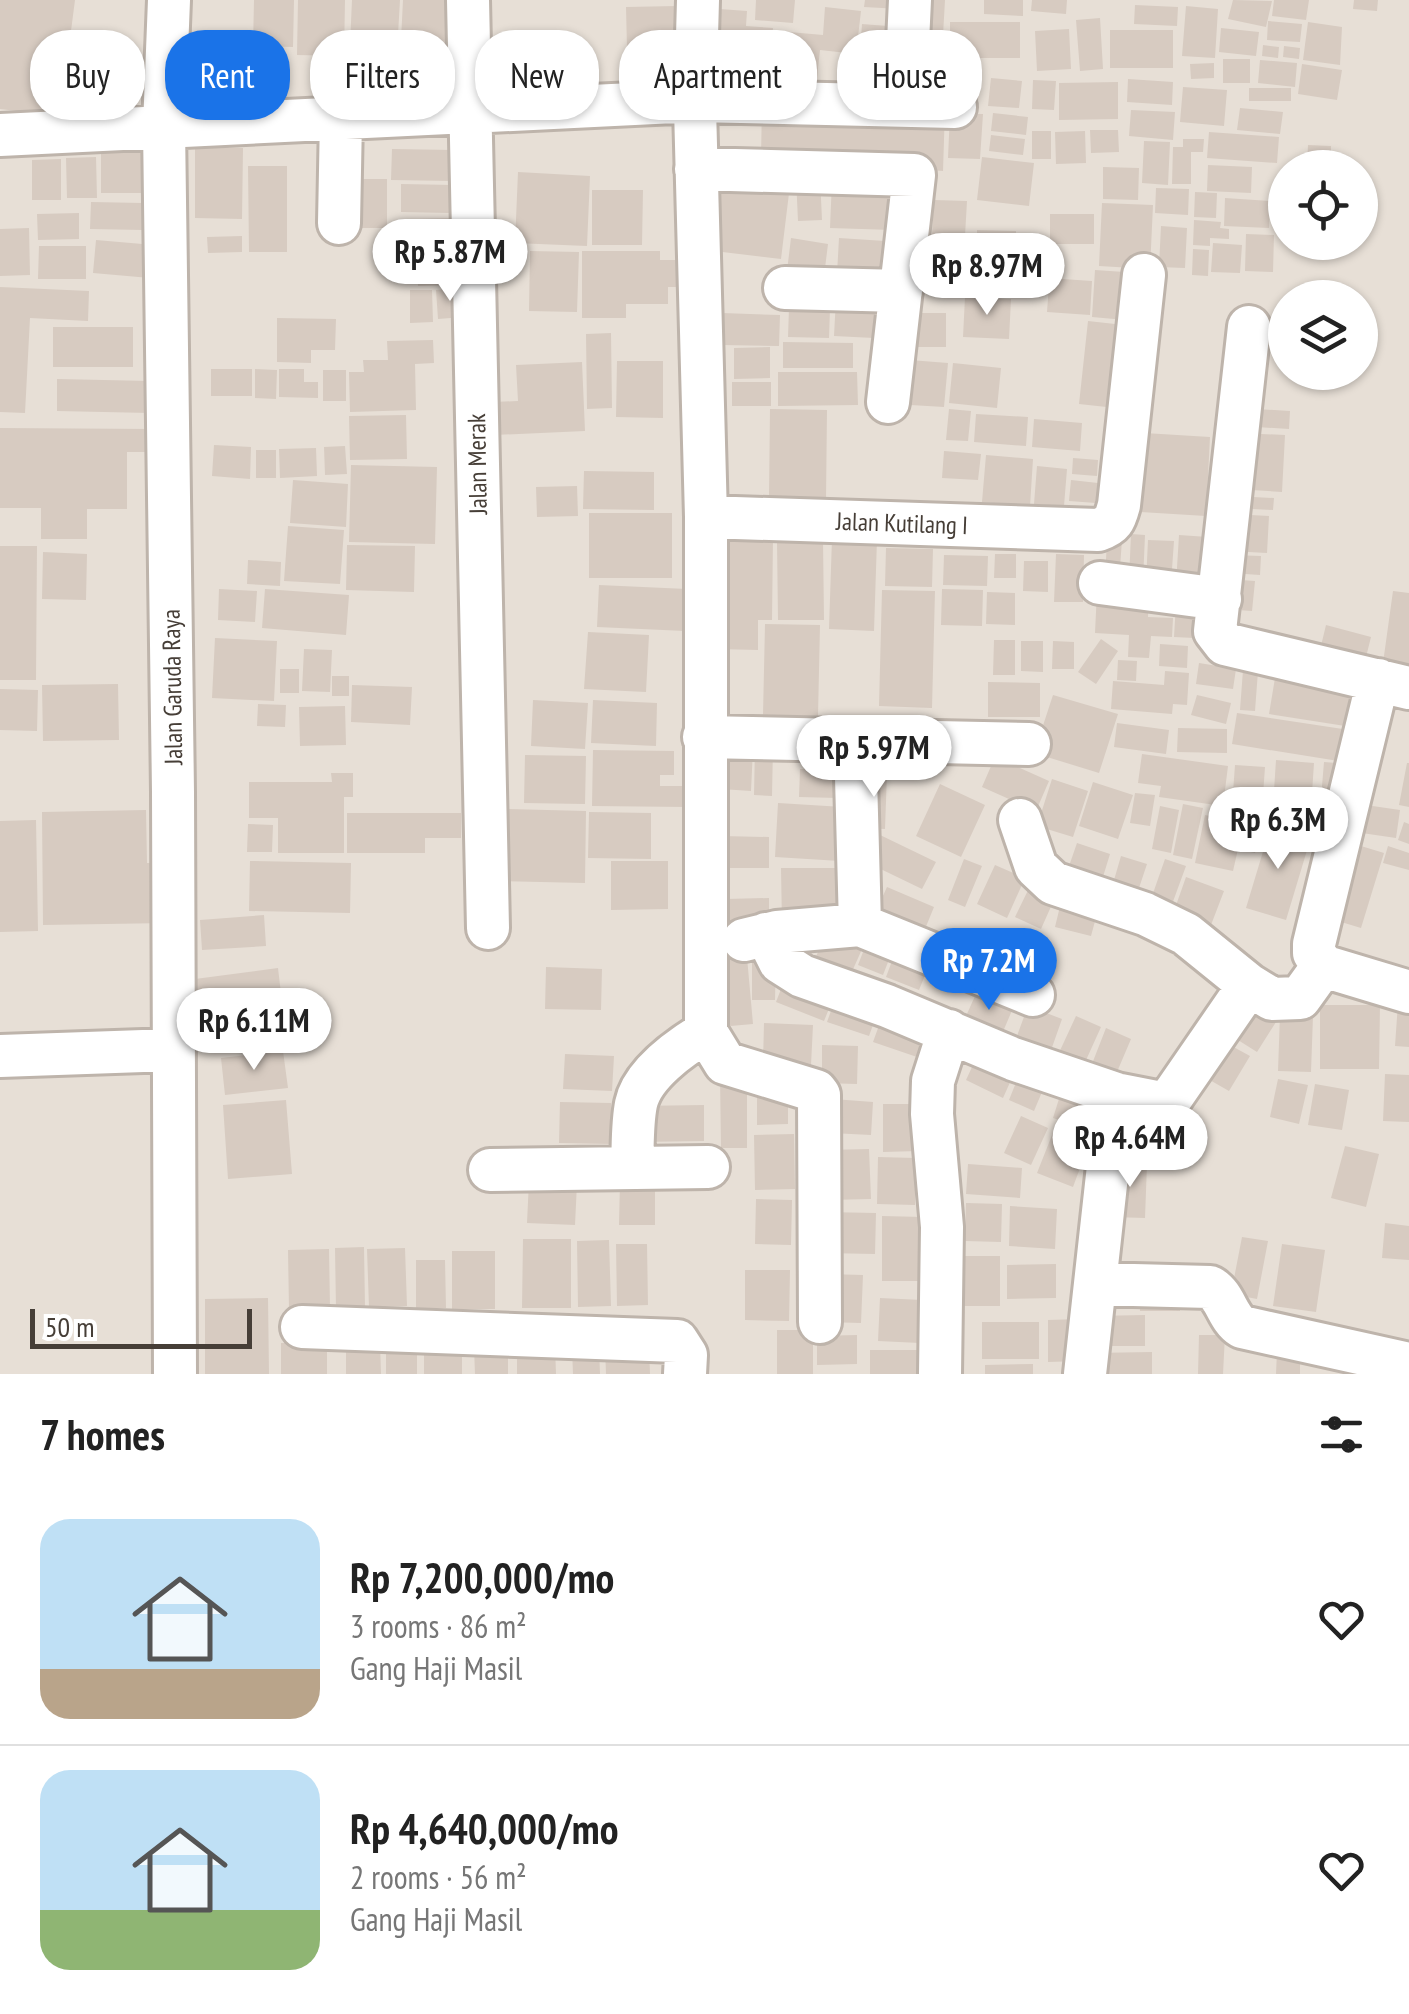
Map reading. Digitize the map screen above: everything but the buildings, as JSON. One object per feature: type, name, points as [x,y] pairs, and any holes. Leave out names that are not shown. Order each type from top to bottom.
[{"type":"street","name":"Jalan Garuda Raya","points":[[169,0],[164,127],[173,792],[175,1374]]},
{"type":"street","name":"Jalan Merak","points":[[468,0],[488,928]]},
{"type":"street","points":[[697,30],[698,0]]},
{"type":"street","points":[[909,30],[910,0]]},
{"type":"street","points":[[455,114],[619,105]]},
{"type":"street","points":[[0,135],[310,120]]},
{"type":"street","points":[[339,222],[341,120]]},
{"type":"street","points":[[695,120],[706,517],[706,1032],[725,1063],[820,1095],[820,1322]]},
{"type":"street","points":[[696,169],[914,175],[888,402]]},
{"type":"street","name":"Jalan Kutilang I","points":[[706,517],[1098,530],[1115,521],[1144,275]]},
{"type":"street","points":[[785,288],[901,291]]},
{"type":"street","points":[[1248,328],[1215,631],[1225,644],[1394,684],[1314,953],[1323,966],[1409,992]]},
{"type":"street","points":[[1100,584],[1220,599]]},
{"type":"street","points":[[704,737],[1029,744]]},
{"type":"street","points":[[855,740],[860,925]]},
{"type":"street","points":[[1020,820],[1036,868],[1053,882],[1145,914],[1186,934],[1248,985],[1272,999],[1300,998],[1323,966]]},
{"type":"street","points":[[709,948],[766,934],[860,925],[1034,995]]},
{"type":"street","points":[[766,934],[780,962],[802,976],[1013,1059],[1116,1094],[1167,1104],[1248,985]]},
{"type":"street","points":[[940,1374],[942,1227],[932,1114],[933,1081],[949,1031]]},
{"type":"street","points":[[632,1168],[635,1106],[640,1091],[686,1044],[706,1032]]},
{"type":"street","points":[[0,1056],[172,1050]]},
{"type":"street","points":[[1085,1374],[1116,1094]]},
{"type":"street","points":[[490,1170],[708,1166]]},
{"type":"street","points":[[1095,1284],[1210,1286],[1242,1327],[1409,1364]]},
{"type":"street","points":[[302,1327],[677,1341],[686,1354],[685,1374]]},
{"type":"shaded area","points":[[0,0],[1409,0],[1409,1374],[0,1374]]}]
